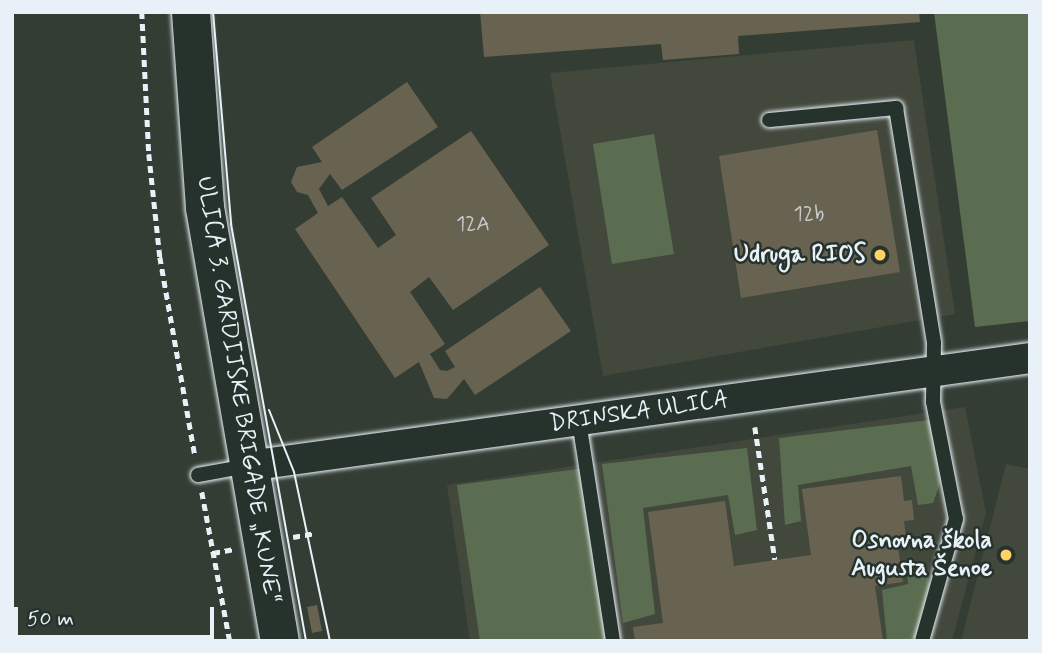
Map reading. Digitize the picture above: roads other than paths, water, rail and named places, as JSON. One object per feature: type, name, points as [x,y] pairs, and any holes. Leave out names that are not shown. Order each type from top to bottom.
[{"type":"street","name":"ULICA 3. GARDIJSKE BRIGADE „KUNE“","points":[[191,12],[205,208],[280,641]]},
{"type":"street","name":"DRINSKA ULICA","points":[[248,466],[1030,358]]},
{"type":"lane","points":[[769,120],[896,108],[934,344],[933,401],[957,519],[922,641]]},
{"type":"lane","points":[[579,421],[613,641]]},
{"type":"lane","points":[[198,475],[248,466]]},
{"type":"tram line","points":[[213,12],[231,224],[306,641]]},
{"type":"tram line","points":[[269,410],[294,472],[330,641]]},
{"type":"place","name":"Udruga RIOS","points":[[880,255]]},
{"type":"place","name":"Osnovna škola Augusta Šenoe","points":[[1006,555]]}]
